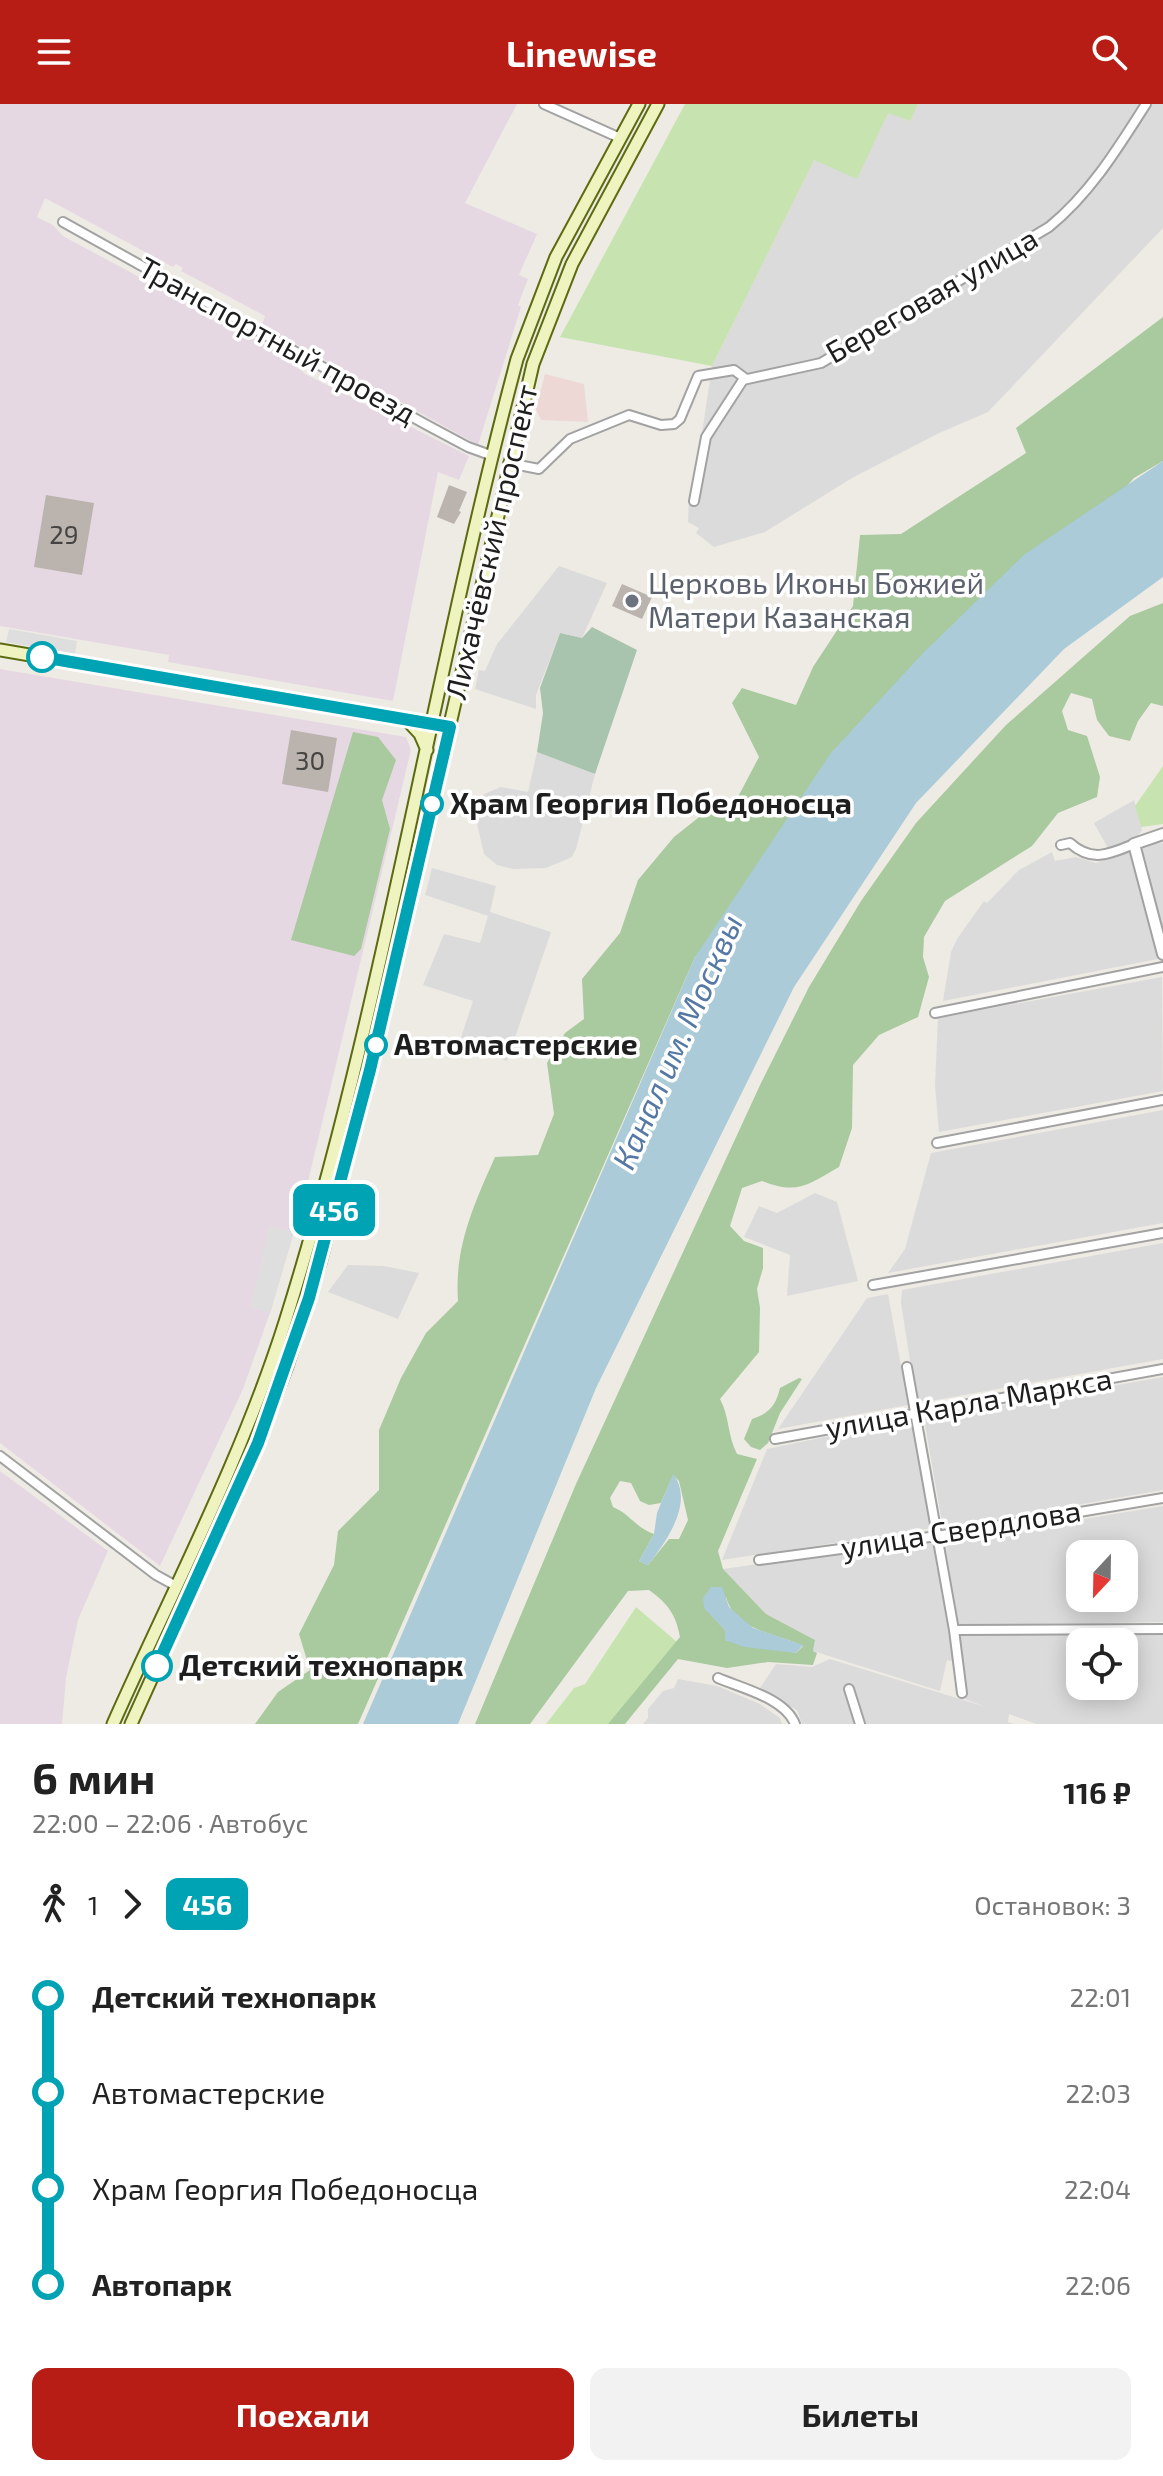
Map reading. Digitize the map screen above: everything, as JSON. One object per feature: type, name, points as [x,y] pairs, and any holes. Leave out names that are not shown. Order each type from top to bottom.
[{"type":"main road","name":"Лихачёвский проспект","points":[[113,1724],[243,1436],[294,1293],[348,1091],[517,359],[541,290],[639,104]]},
{"type":"main road","name":"Лихачёвский проспект","points":[[131,1724],[258,1443],[309,1298],[370,1070],[533,364],[557,297],[658,104]]},
{"type":"main road","points":[[0,650],[450,727]]},
{"type":"main road","points":[[406,719],[426,712],[441,691]]},
{"type":"main road","points":[[406,719],[420,734],[427,750]]},
{"type":"street","points":[[544,104],[620,138]]},
{"type":"street","name":"Береговая улица","points":[[746,379],[821,363],[1049,227],[1070,209],[1095,179],[1146,104]]},
{"type":"street","name":"Транспортный проезд","points":[[63,222],[425,424],[493,456]]},
{"type":"street","points":[[508,463],[539,469],[570,439],[629,415],[661,425],[674,424],[680,419],[693,383],[701,375],[734,370],[746,379],[706,437],[694,501]]},
{"type":"street","points":[[1061,845],[1070,843],[1083,854],[1099,857],[1163,834]]},
{"type":"street","points":[[1134,844],[1163,954]]},
{"type":"street","points":[[935,1013],[1163,967]]},
{"type":"street","points":[[937,1143],[1163,1100]]},
{"type":"street","points":[[873,1285],[1163,1233]]},
{"type":"street","points":[[907,1367],[954,1630],[962,1693]]},
{"type":"street","name":"улица Карла Маркса","points":[[775,1439],[1163,1369]]},
{"type":"street","points":[[0,1456],[156,1575],[176,1586]]},
{"type":"street","name":"улица Свердлова","points":[[759,1560],[937,1536],[1163,1498]]},
{"type":"street","points":[[954,1630],[1163,1629]]},
{"type":"street","points":[[718,1678],[774,1702],[792,1716],[795,1724]]},
{"type":"street","points":[[849,1689],[860,1724]]},
{"type":"street","points":[[106,1724],[119,1711]]},
{"type":"shaded area","points":[[0,104],[517,104],[465,203],[537,234],[519,275],[528,279],[478,445],[262,325],[265,316],[181,271],[183,268],[176,264],[173,267],[45,198],[37,217],[53,225],[63,236],[290,358],[305,374],[469,456],[459,480],[438,472],[393,701],[168,662],[169,655],[0,626]]},
{"type":"shaded area","points":[[918,104],[1163,104],[1163,228],[988,412],[937,434],[852,478],[765,532],[714,547],[696,533],[699,528],[688,522],[689,495],[693,494],[712,366],[814,159],[889,112],[909,121]]},
{"type":"shaded area","points":[[545,374],[584,384],[588,422],[541,420],[536,409]]},
{"type":"shaded area","points":[[559,566],[607,583],[582,638],[560,633],[536,695],[536,709],[475,689],[479,670],[485,671],[497,644]]},
{"type":"shaded area","points":[[9,629],[77,641],[75,654],[6,642]]},
{"type":"shaded area","points":[[0,669],[406,737],[411,750],[307,1186],[271,1310],[243,1389],[160,1566],[0,1443]]},
{"type":"shaded area","points":[[537,752],[595,774],[576,849],[572,857],[546,868],[513,869],[497,865],[484,854],[476,819],[484,794],[501,787],[528,792]]},
{"type":"shaded area","points":[[1134,800],[1142,830],[1136,838],[1109,850],[1094,823]]},
{"type":"shaded area","points":[[1163,843],[1163,936],[1138,846]]},
{"type":"shaded area","points":[[1132,848],[1158,959],[943,1001],[951,952],[957,939],[984,901],[987,903],[1019,870],[1052,852],[1055,861],[1076,857],[1096,863]]},
{"type":"shaded area","points":[[432,868],[496,886],[490,912],[551,932],[507,1061],[459,1044],[473,1001],[423,985],[444,934],[480,943],[488,916],[425,895]]},
{"type":"shaded area","points":[[1162,977],[1163,1091],[939,1132],[935,1085],[938,1018]]},
{"type":"shaded area","points":[[1163,1110],[1163,1223],[888,1273],[905,1249],[931,1153]]},
{"type":"shaded area","points":[[815,1193],[837,1202],[858,1281],[787,1296],[790,1255],[744,1237],[759,1206],[777,1213]]},
{"type":"shaded area","points":[[269,1226],[294,1232],[271,1310],[265,1312],[251,1307]]},
{"type":"shaded area","points":[[1163,1243],[1163,1359],[925,1402],[916,1399],[901,1303],[902,1290]]},
{"type":"shaded area","points":[[348,1265],[384,1266],[419,1273],[398,1319],[328,1292]]},
{"type":"shaded area","points":[[888,1294],[908,1405],[778,1429],[867,1298]]},
{"type":"shaded area","points":[[1163,1377],[1163,1490],[943,1528],[924,1419]]},
{"type":"shaded area","points":[[916,1418],[932,1528],[722,1560],[767,1449]]},
{"type":"shaded area","points":[[0,1471],[108,1551],[78,1620],[66,1678],[62,1724],[0,1724]]},
{"type":"shaded area","points":[[1163,1506],[1163,1622],[957,1625],[944,1542]]},
{"type":"shaded area","points":[[935,1539],[939,1561],[936,1568],[940,1568],[954,1657],[951,1661],[947,1660],[940,1691],[813,1651],[815,1640],[766,1614],[723,1569]]},
{"type":"shaded area","points":[[960,1633],[1066,1634],[1066,1700],[1138,1700],[1138,1635],[1163,1635],[1163,1724],[1036,1724],[1009,1714],[1008,1722],[1014,1724],[802,1724],[797,1710],[758,1691],[776,1664],[812,1667],[830,1659],[986,1707],[965,1699]]},
{"type":"shaded area","points":[[678,1679],[717,1686],[760,1704],[780,1718],[782,1724],[643,1724],[648,1718],[648,1709],[663,1691],[674,1688]]},
{"type":"green space","points":[[685,104],[918,104],[910,121],[888,113],[857,179],[814,160],[712,366],[560,337]]},
{"type":"green space","points":[[1163,317],[1163,461],[1134,478],[695,957],[358,1724],[255,1724],[278,1692],[310,1670],[299,1634],[334,1565],[338,1531],[379,1490],[379,1430],[401,1378],[426,1333],[458,1301],[462,1245],[495,1157],[538,1155],[554,1114],[547,1063],[565,1033],[584,1019],[582,979],[620,933],[638,880],[674,837],[703,814],[739,795],[759,757],[732,703],[742,688],[796,705],[813,667],[853,606],[860,535],[901,534],[1026,453],[1016,428]]},
{"type":"green space","points":[[1163,603],[1163,706],[1151,703],[1138,721],[1130,741],[1109,736],[1097,720],[1092,699],[1071,693],[1062,711],[1068,730],[1087,736],[1100,777],[1097,797],[1058,813],[1032,846],[945,901],[924,937],[923,957],[929,977],[918,1017],[879,1035],[853,1065],[852,1128],[839,1167],[802,1186],[784,1187],[762,1181],[742,1188],[730,1226],[744,1241],[763,1248],[763,1268],[757,1289],[759,1352],[720,1399],[737,1454],[757,1459],[718,1551],[723,1569],[766,1614],[815,1640],[813,1651],[817,1653],[813,1665],[768,1662],[727,1668],[678,1659],[625,1724],[608,1724],[680,1637],[673,1615],[661,1600],[649,1590],[628,1591],[530,1724],[475,1724],[576,1484],[761,1083],[809,987],[861,901],[916,823],[1006,725],[1130,616]],"holes":[[[673,1475],[679,1481],[688,1520],[679,1539],[669,1539],[648,1565],[639,1561],[654,1534],[613,1507],[610,1498],[620,1481],[631,1483],[640,1501],[649,1505],[661,1503]],[[726,1597],[731,1608],[747,1624],[803,1646],[796,1653],[725,1640],[725,1630],[711,1615]]]},
{"type":"green space","points":[[592,627],[637,650],[595,774],[537,752],[543,713],[540,688],[560,633],[582,638]]},
{"type":"green space","points":[[353,732],[378,737],[396,760],[382,800],[390,829],[361,949],[354,956],[291,940]]},
{"type":"green space","points":[[1163,766],[1163,824],[1141,827],[1135,806]]},
{"type":"green space","points":[[802,1379],[780,1413],[768,1443],[760,1450],[751,1447],[744,1439],[752,1419],[771,1408],[780,1388]]},
{"type":"green space","points":[[636,1607],[677,1642],[621,1724],[546,1724],[574,1688],[585,1684]]},
{"type":"water","name":"Канал им. Москвы","points":[[1163,461],[1163,577],[1064,649],[916,803],[794,987],[596,1388],[458,1724],[363,1724],[695,957],[830,754],[923,653],[1025,554]]},
{"type":"water","points":[[673,1474],[679,1485],[680,1509],[670,1533],[648,1565],[639,1561],[654,1534],[657,1513]]},
{"type":"water","points":[[711,1587],[722,1587],[729,1607],[753,1628],[803,1645],[796,1653],[744,1647],[725,1640],[725,1630],[704,1608],[703,1598]]},
{"type":"building","points":[[449,485],[467,492],[454,524],[437,517]]},
{"type":"building","points":[[46,495],[94,503],[82,575],[34,567]]},
{"type":"building","name":"Церковь Иконы Божией Матери Казанская","points":[[622,584],[652,597],[642,619],[612,606]]},
{"type":"building","points":[[291,730],[337,738],[328,792],[282,784]]},
{"type":"bus line","name":"456","points":[[42,657],[450,727],[370,1070],[320,1263],[258,1443],[157,1666]]},
{"type":"place","name":"Церковь Иконы Божией Матери Казанская","points":[[632,601]]},
{"type":"place","name":"Храм Георгия Победоносца","points":[[432,804]]},
{"type":"place","name":"Автомастерские","points":[[376,1045]]},
{"type":"place","name":"Детский технопарк","points":[[157,1666]]}]
